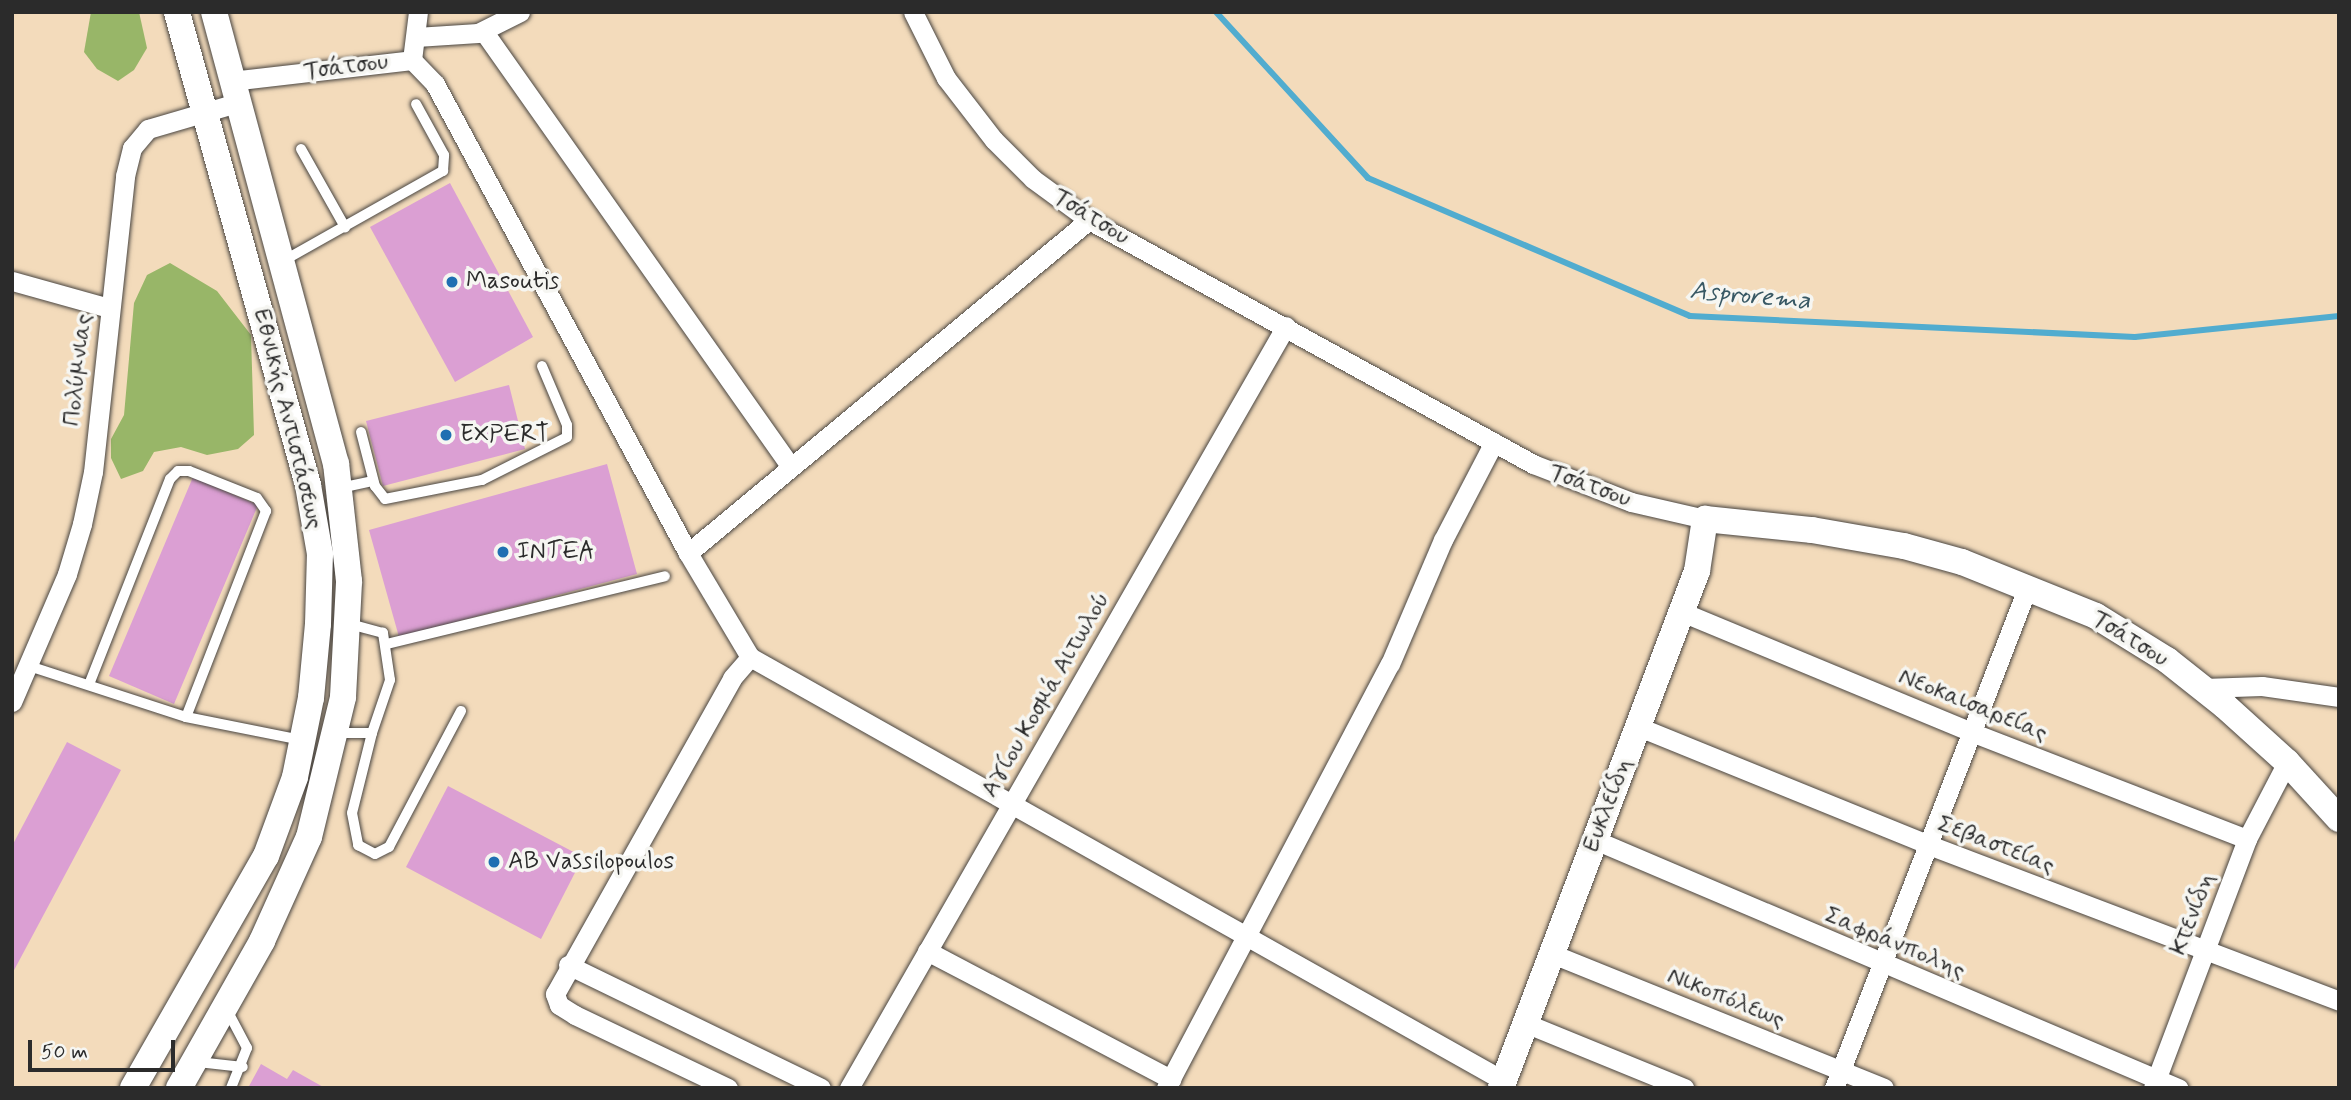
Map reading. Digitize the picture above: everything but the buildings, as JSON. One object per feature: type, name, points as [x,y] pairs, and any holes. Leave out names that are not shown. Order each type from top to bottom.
[{"type":"main road","name":"Εθνικής Αντιστάσεως","points":[[133,1088],[266,856],[295,777],[303,740],[318,624],[320,554],[287,398],[177,12]]},
{"type":"main road","name":"Εθνικής Αντιστάσεως","points":[[179,1088],[262,941],[309,836],[336,733],[348,624],[349,581],[339,488],[214,12]]},
{"type":"main road","name":"Τσάτσου","points":[[1705,519],[1812,530],[1904,546],[2028,586],[2096,615],[2203,688],[2287,762],[2339,819]]},
{"type":"main road","name":"Ευκλείδη","points":[[1503,1084],[1550,953],[1682,612],[1703,547],[1705,519]]},
{"type":"street","name":"Τσάτσου","points":[[234,92],[412,60],[418,12]]},
{"type":"street","points":[[416,37],[484,32],[520,12]]},
{"type":"street","name":"Τσάτσου","points":[[913,12],[946,78],[987,132],[1033,179],[1089,220],[1572,483],[1705,519]]},
{"type":"street","points":[[484,32],[791,467]]},
{"type":"street","points":[[412,60],[435,84],[688,553],[750,657],[1503,1084]]},
{"type":"street","name":"Πολύμνιας","points":[[12,702],[21,673],[67,574],[82,524],[93,472],[109,308],[125,176],[132,148],[148,129],[206,112],[234,92]]},
{"type":"street","points":[[688,553],[1089,220]]},
{"type":"street","points":[[12,281],[109,308]]},
{"type":"street","name":"Αγίου Κοσμά Αιτωλού","points":[[849,1088],[1286,326]]},
{"type":"street","points":[[928,951],[1169,1083],[1390,664],[1443,540],[1494,442]]},
{"type":"street","points":[[1837,1079],[2028,586]]},
{"type":"street","name":"Νεοκαισαρείας","points":[[1682,612],[1971,732],[2247,839]]},
{"type":"street","points":[[729,1088],[559,1005],[556,989],[732,678],[750,657]]},
{"type":"street","points":[[2203,688],[2262,686],[2339,697]]},
{"type":"street","name":"Σεβαστείας","points":[[1639,727],[1929,845],[2339,1001]]},
{"type":"street","name":"Κτενίδη","points":[[2154,1084],[2247,839],[2287,762]]},
{"type":"street","name":"Σαφράνπολης","points":[[1595,840],[2154,1084],[2178,1088]]},
{"type":"street","name":"Νικοπόλεως","points":[[1550,953],[1837,1079],[1884,1088]]},
{"type":"street","points":[[568,965],[821,1088]]},
{"type":"street","points":[[1525,1023],[1684,1088]]},
{"type":"lane","points":[[280,263],[443,171],[444,155],[416,104]]},
{"type":"lane","points":[[301,149],[345,227]]},
{"type":"lane","points":[[361,432],[373,481],[381,496],[392,499],[482,480],[564,442],[567,425],[542,366]]},
{"type":"lane","points":[[90,682],[170,479],[178,471],[189,471],[257,498],[266,512],[186,717]]},
{"type":"lane","points":[[339,488],[373,481]]},
{"type":"lane","points":[[387,644],[665,576]]},
{"type":"lane","points":[[348,624],[379,630],[387,644],[390,680],[372,733],[352,813],[358,845],[376,855],[389,847],[461,711]]},
{"type":"lane","points":[[21,673],[90,682],[186,717],[303,740]]},
{"type":"lane","points":[[336,733],[372,733]]},
{"type":"lane","points":[[225,1008],[246,1040],[243,1067],[231,1088]]},
{"type":"lane","points":[[194,1061],[243,1067]]},
{"type":"green space","points":[[91,12],[139,12],[147,48],[134,70],[118,81],[97,69],[84,52]]},
{"type":"green space","points":[[170,263],[217,291],[251,335],[254,435],[238,449],[207,455],[181,447],[154,452],[143,471],[121,479],[111,458],[111,439],[124,415],[134,303],[147,275]]},
{"type":"waterway","name":"Asprorema","points":[[1216,12],[1368,178],[1690,316],[2135,337],[2339,316]]},
{"type":"place","name":"Masoutis","points":[[452,282]]},
{"type":"place","name":"EXPERT","points":[[446,435]]},
{"type":"place","name":"INTEA","points":[[503,552]]},
{"type":"place","name":"AB Vassilopoulos","points":[[494,862]]}]
